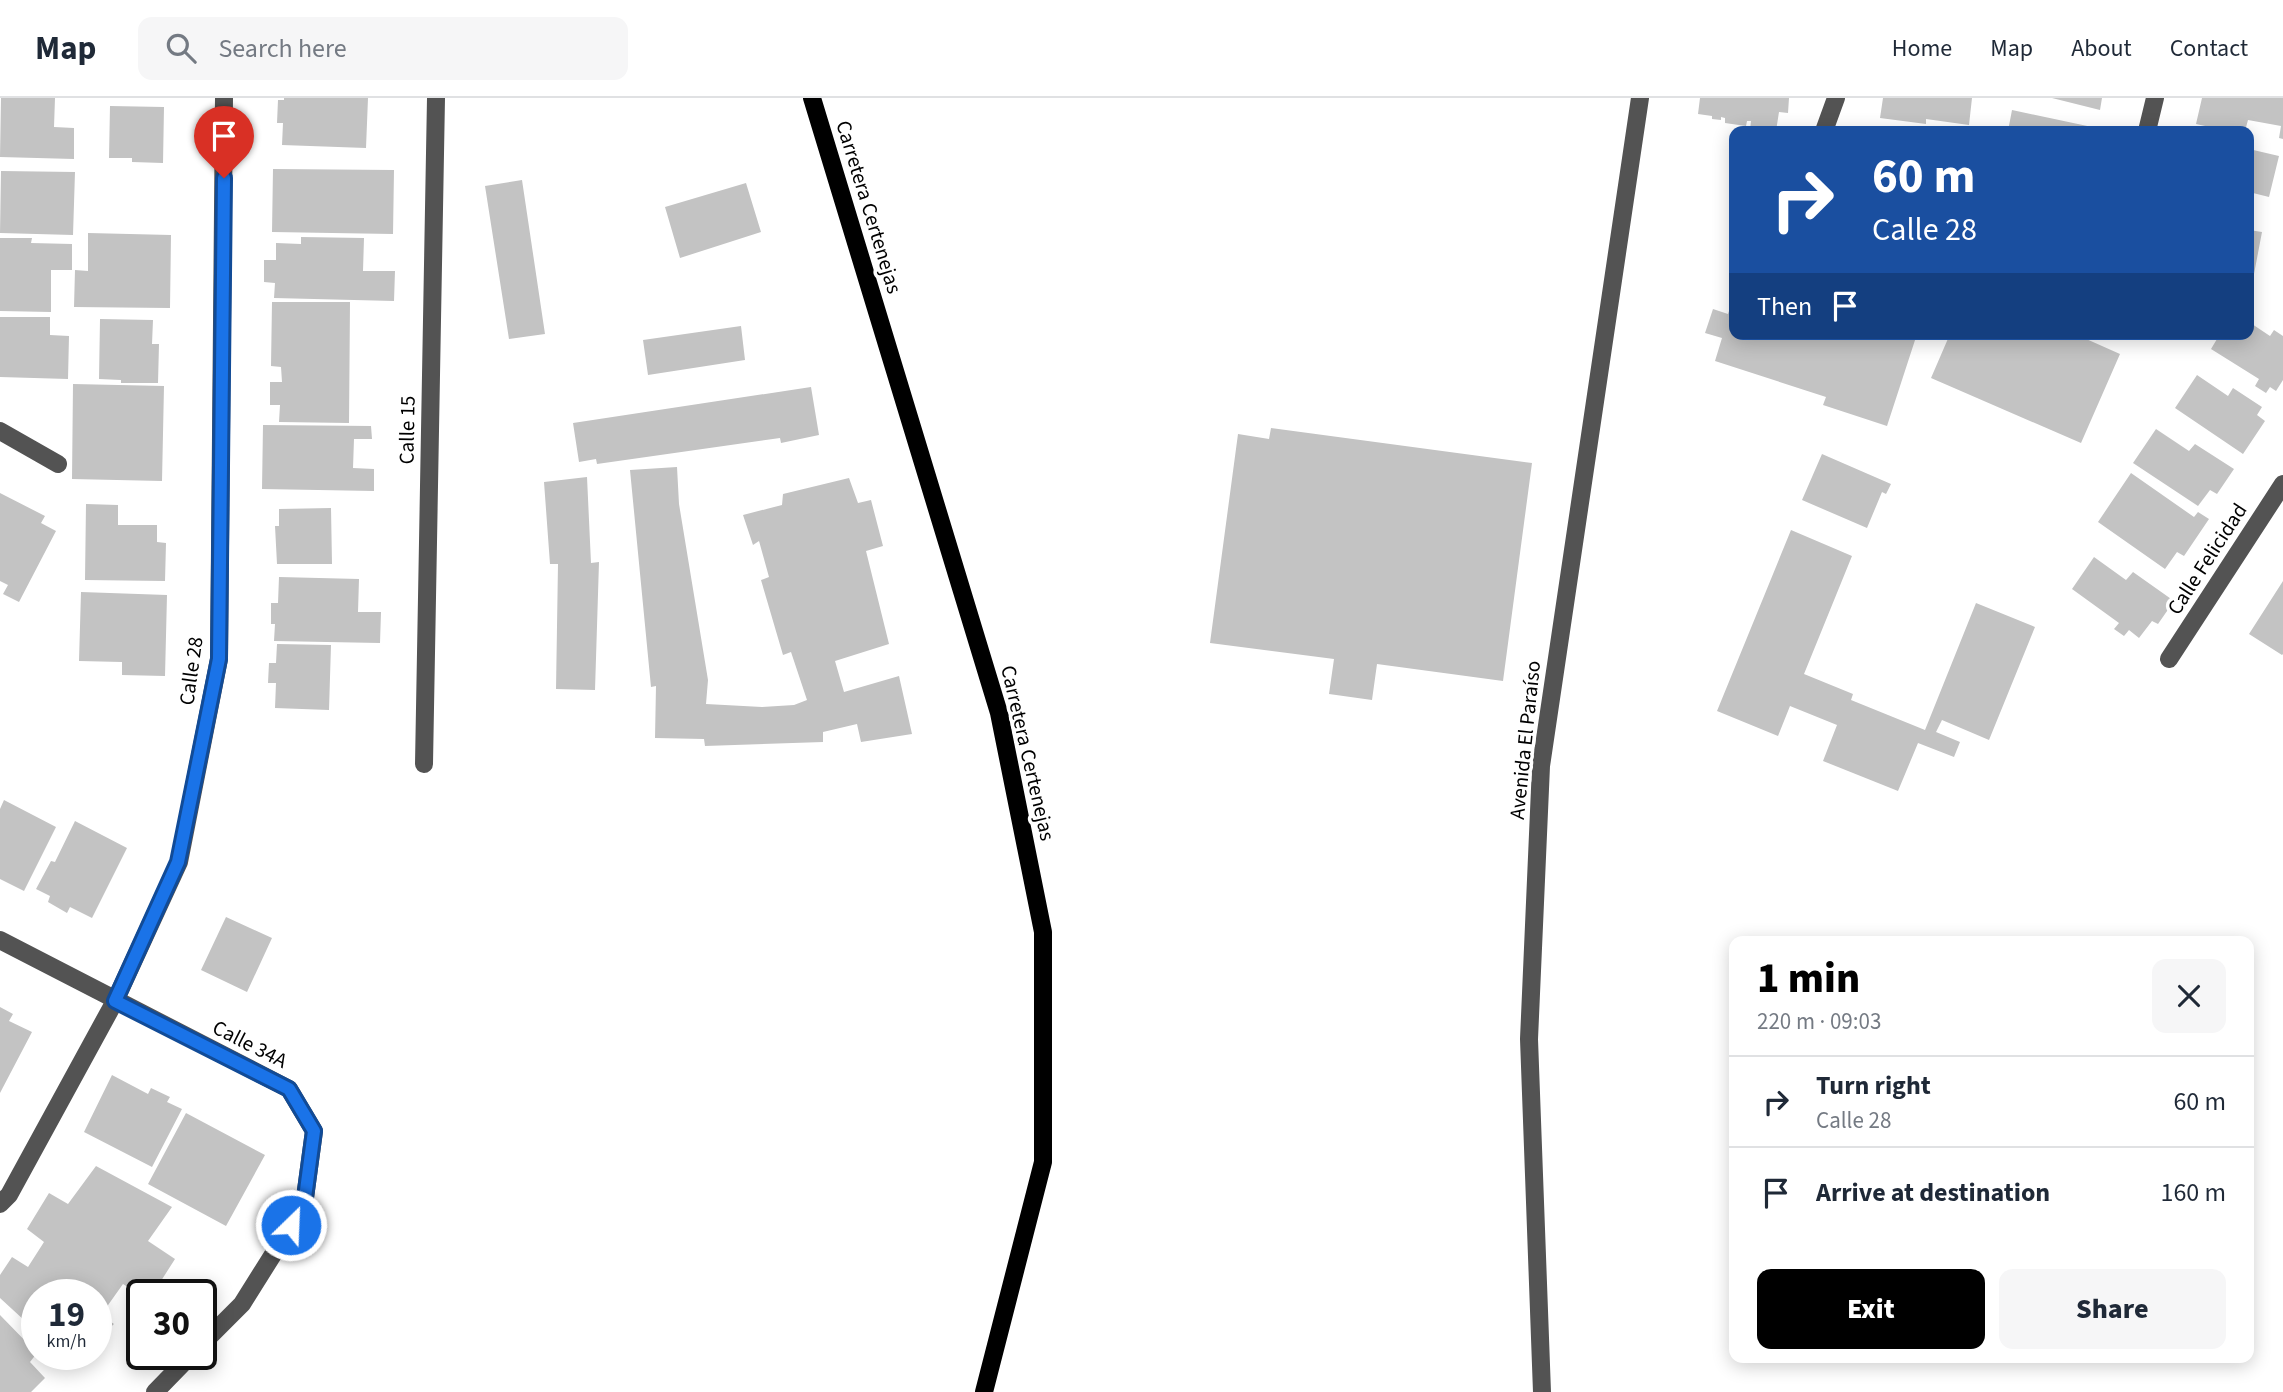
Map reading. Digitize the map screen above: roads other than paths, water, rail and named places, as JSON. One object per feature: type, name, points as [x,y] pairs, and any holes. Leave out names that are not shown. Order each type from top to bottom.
[{"type":"main road","name":"Carretera Certenejas","points":[[812,98],[999,713],[1043,932],[1043,1162],[984,1392]]},
{"type":"street","name":"Calle 28","points":[[0,1204],[9,1195],[115,1001],[178,862],[219,659],[224,98]]},
{"type":"street","name":"Calle 15","points":[[424,764],[436,98]]},
{"type":"street","name":"Avenida El Paraíso","points":[[1542,1392],[1529,1039],[1541,766],[1640,98]]},
{"type":"street","points":[[1826,126],[1836,98]]},
{"type":"street","points":[[2148,126],[2155,98]]},
{"type":"street","points":[[0,431],[58,464]]},
{"type":"street","name":"Calle Felicidad","points":[[2169,659],[2283,484]]},
{"type":"street","name":"Calle 34A","points":[[0,940],[289,1089],[314,1131],[304,1205],[242,1304],[217,1329]]},
{"type":"street","points":[[155,1392],[176,1370]]}]
